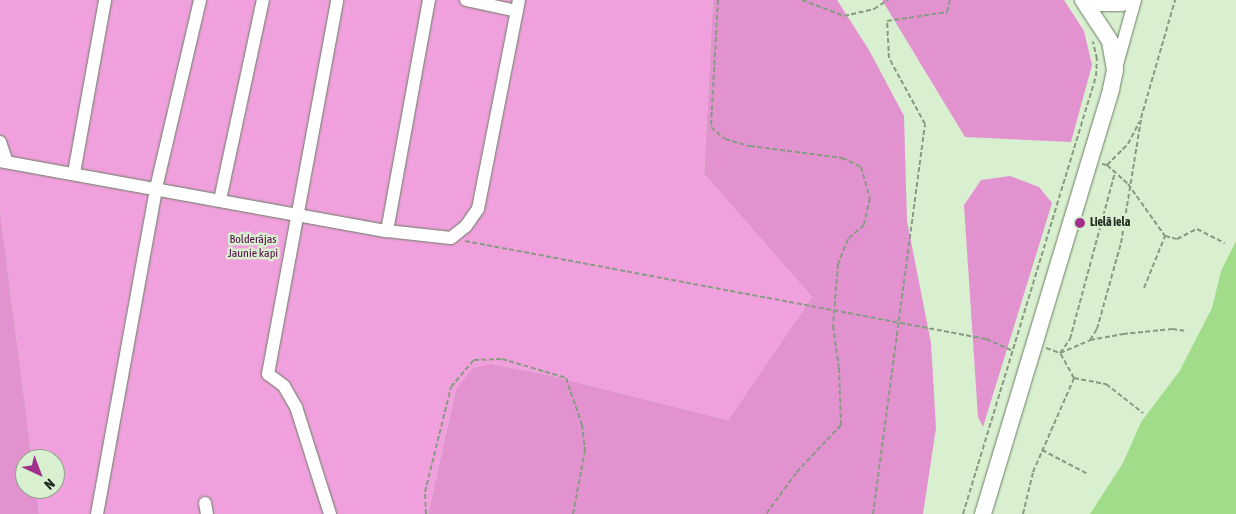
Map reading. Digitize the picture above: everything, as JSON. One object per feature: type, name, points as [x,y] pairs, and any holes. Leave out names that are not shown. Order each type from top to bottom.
[{"type":"main road","points":[[983,514],[1032,343],[1090,163],[1115,70],[1110,41],[1085,3]]},
{"type":"street","points":[[74,173],[105,0]]},
{"type":"street","points":[[97,514],[156,188],[200,0]]},
{"type":"street","points":[[220,200],[263,0]]},
{"type":"street","points":[[330,514],[296,407],[284,386],[268,374],[337,0]]},
{"type":"street","points":[[387,232],[429,0]]},
{"type":"street","points":[[0,142],[4,161],[387,232],[451,238],[466,226],[478,209],[518,5],[466,0]]},
{"type":"street","points":[[1085,3],[1122,5],[1134,0]]},
{"type":"street","points":[[1115,70],[1134,0]]},
{"type":"path","points":[[718,0],[711,127],[725,139],[750,146],[842,158],[861,167],[870,198],[864,225],[848,240],[838,264],[833,326],[839,368],[841,425],[796,473],[766,514]]},
{"type":"path","points":[[802,0],[844,16],[874,9],[888,0]]},
{"type":"path","points":[[873,514],[900,324],[925,124],[889,58],[887,20],[947,12],[950,0]]},
{"type":"path","points":[[1090,340],[1097,329],[1121,243],[1141,119],[1175,0]]},
{"type":"path","points":[[963,514],[1096,76],[1098,59],[1091,34]]},
{"type":"path","points":[[1107,165],[1128,144],[1141,119]]},
{"type":"path","points":[[1090,163],[1107,165],[1115,172],[1130,188],[1165,236],[1177,239],[1197,229],[1225,243]]},
{"type":"path","points":[[1060,353],[1070,339],[1115,172]]},
{"type":"path","points":[[1064,180],[1069,182]]},
{"type":"path","points":[[1144,288],[1165,236]]},
{"type":"path","points":[[451,238],[835,313],[986,339],[1013,351]]},
{"type":"path","points":[[1060,353],[1090,340],[1123,334],[1172,329],[1188,331]]},
{"type":"path","points":[[1032,343],[1060,353],[1074,378]]},
{"type":"path","points":[[426,514],[425,492],[450,387],[474,360],[502,359],[567,380],[582,425],[585,450],[573,514]]},
{"type":"path","points":[[1074,378],[1106,384],[1142,413]]},
{"type":"path","points":[[1023,514],[1032,472],[1074,378]]},
{"type":"path","points":[[1042,450],[1088,474]]},
{"type":"green space","name":"Bolderājas Jaunie kapi","points":[[0,0],[713,0],[704,174],[812,297],[728,420],[544,374],[491,364],[456,389],[428,514],[39,514],[37,499],[65,499],[65,449],[31,449],[0,210]]},
{"type":"shaded area","points":[[713,0],[837,0],[869,50],[904,116],[907,221],[931,343],[936,428],[923,514],[428,514],[456,389],[473,368],[491,364],[544,374],[728,420],[812,297],[704,174]]},
{"type":"shaded area","points":[[882,0],[1064,0],[1084,31],[1092,65],[1071,142],[965,137]]},
{"type":"shaded area","points":[[1010,176],[1039,187],[1052,203],[983,427],[978,417],[964,205],[981,180]]},
{"type":"shaded area","points":[[0,210],[31,449],[15,449],[15,499],[37,499],[39,514],[0,514]]},
{"type":"shaded area","points":[[1236,241],[1236,514],[1090,514],[1123,463],[1141,422],[1179,372],[1212,308],[1221,271]]},
{"type":"place","name":"Lielā iela","points":[[1080,223]]}]
